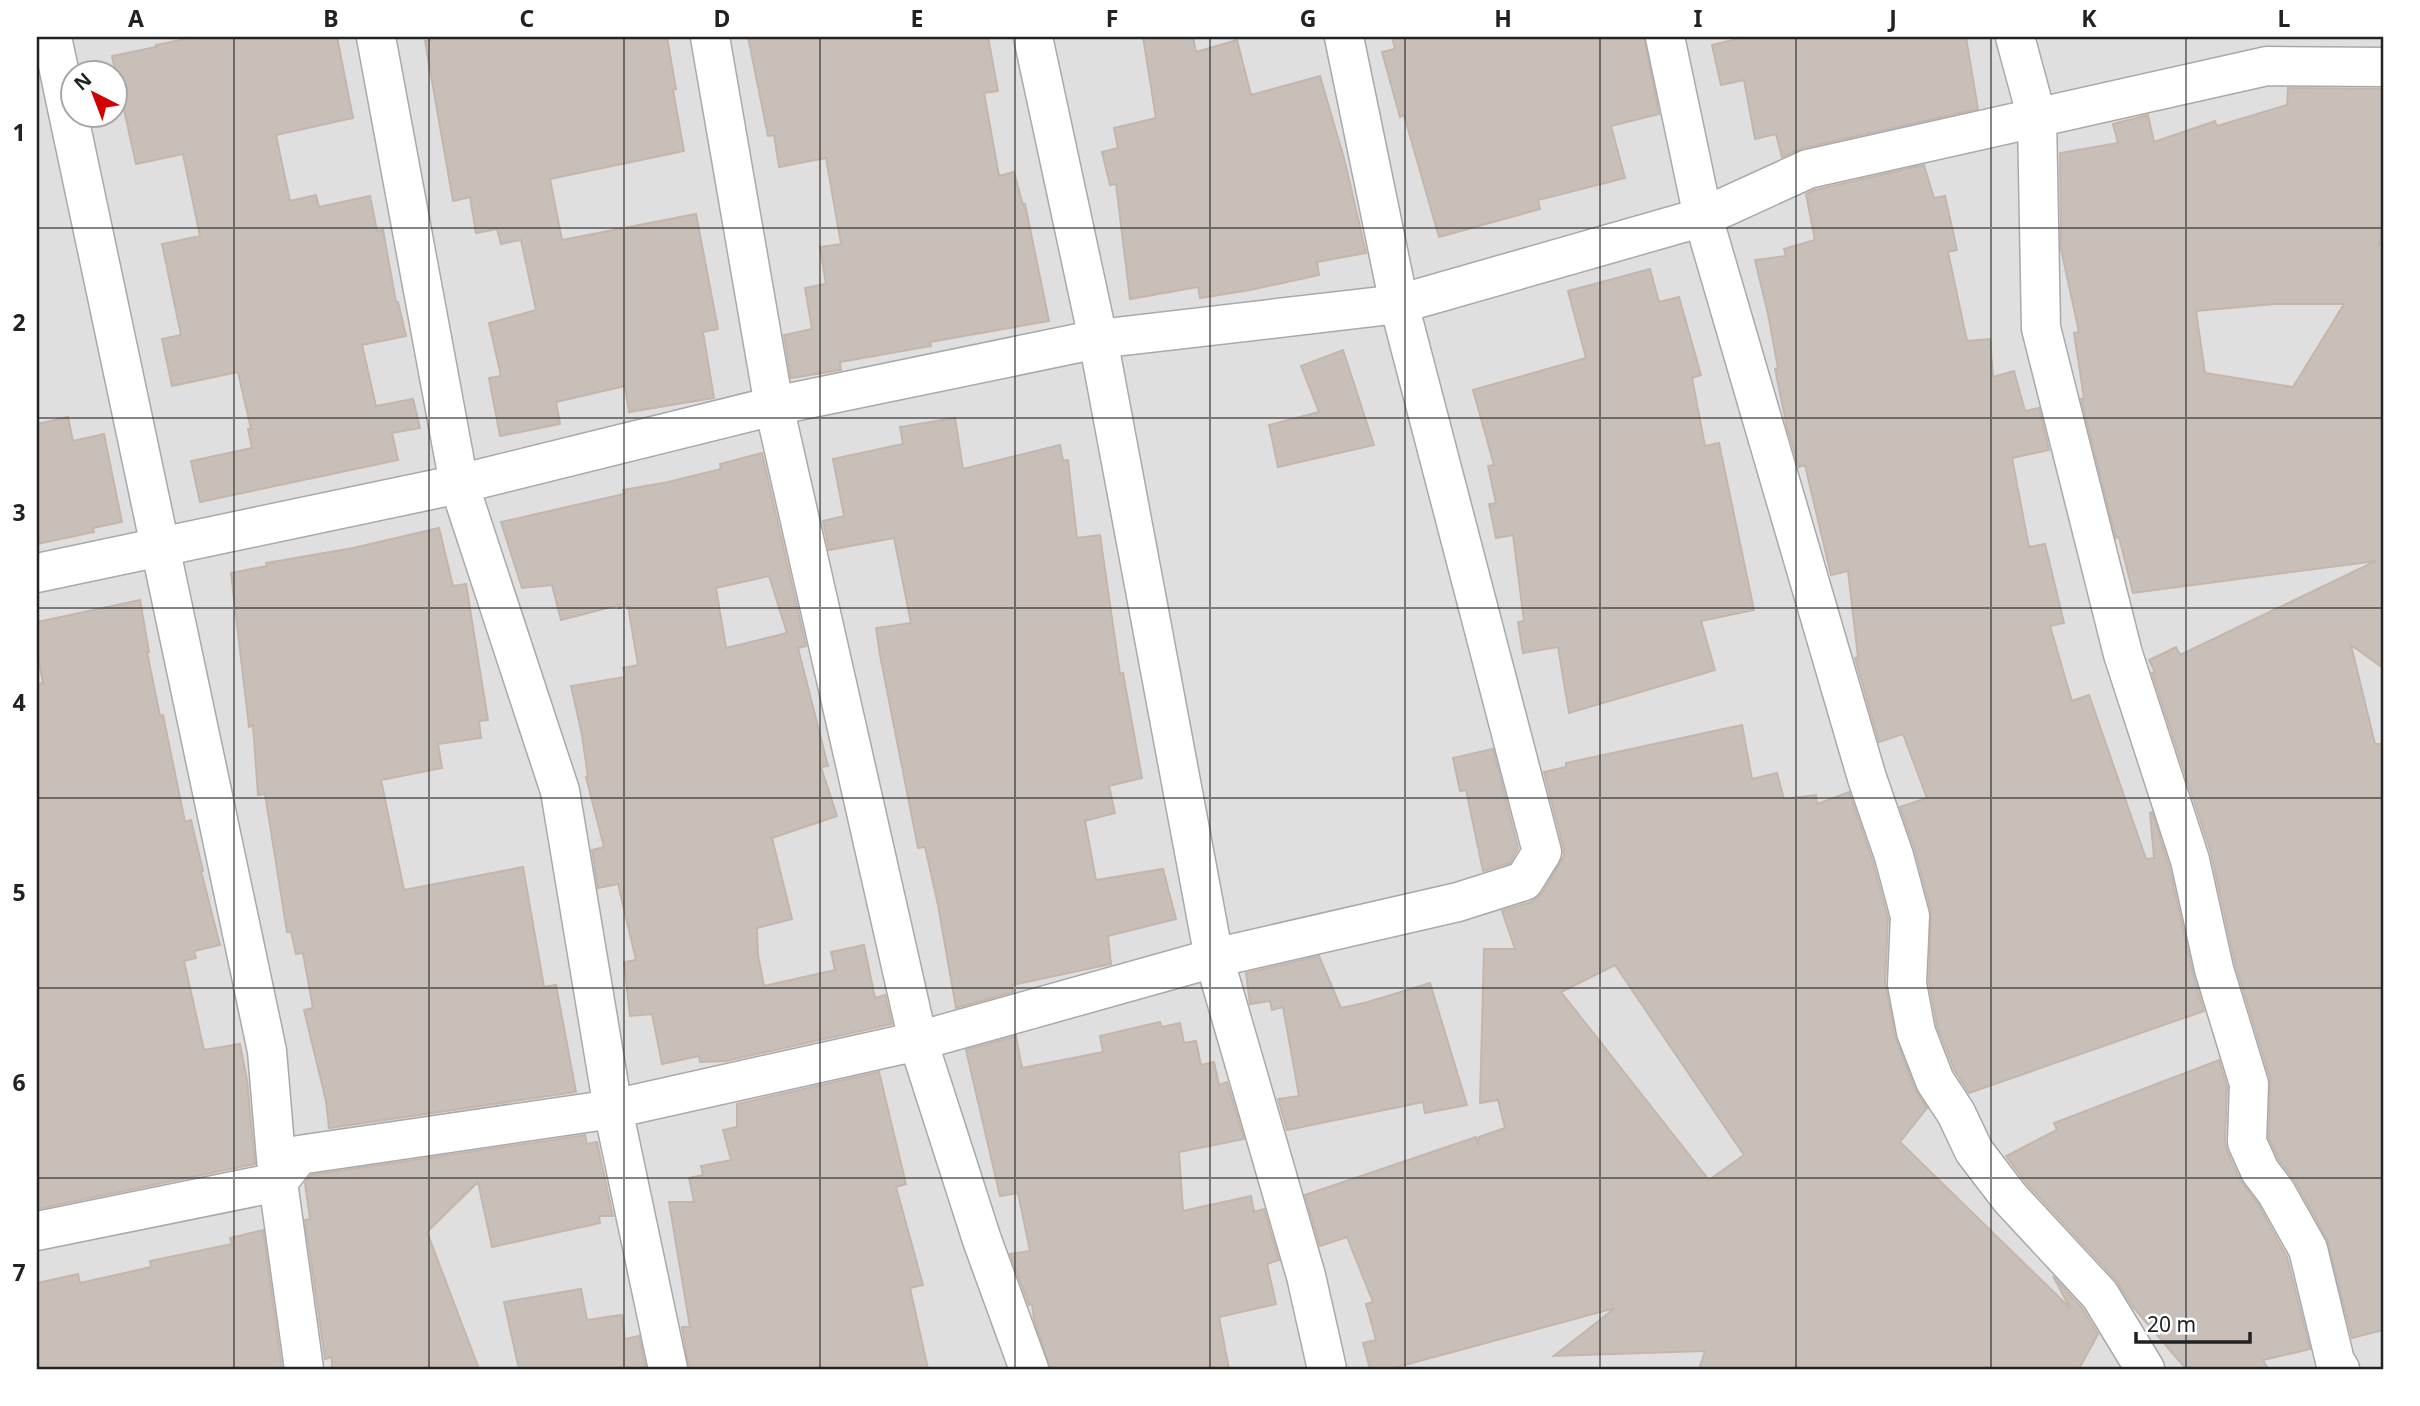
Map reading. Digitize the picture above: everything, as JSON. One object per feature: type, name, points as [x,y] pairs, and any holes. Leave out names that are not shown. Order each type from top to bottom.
[{"type":"street","points":[[52,37],[267,1051],[278,1182],[303,1369]]},
{"type":"street","points":[[376,37],[458,484],[560,791],[613,1109],[668,1369]]},
{"type":"street","points":[[710,37],[774,406],[918,1041],[982,1240],[1029,1369]]},
{"type":"street","points":[[1033,37],[1098,340],[1214,958],[1306,1276],[1327,1369]]},
{"type":"street","points":[[37,1231],[278,1182],[299,1155],[613,1109],[918,1041],[1214,958],[1458,902],[1524,881],[1542,852],[1399,304],[1344,37]]},
{"type":"street","points":[[1665,37],[1703,217],[1910,916],[1907,984],[1916,1032],[1935,1081],[1956,1113],[1974,1151],[2010,1198],[2101,1295],[2146,1369]]},
{"type":"street","points":[[2015,37],[2037,118],[2042,328],[2123,654],[2190,860],[2214,969],[2249,1084],[2247,1142],[2260,1171],[2276,1192],[2308,1249],[2335,1361],[2340,1369]]},
{"type":"street","points":[[37,573],[458,484],[774,406],[1098,340],[1399,304],[1703,217],[1808,169],[2037,118],[2266,51],[2383,67]]},
{"type":"shaded area","points":[[37,37],[2383,37],[2383,1369],[37,1369]]},
{"type":"building","points":[[195,37],[337,37],[353,118],[276,135],[290,201],[316,195],[319,207],[370,196],[377,231],[383,230],[396,302],[406,336],[362,345],[376,406],[413,399],[420,428],[392,433],[398,460],[200,502],[191,461],[252,448],[248,429],[251,429],[238,372],[172,386],[162,339],[181,335],[162,244],[200,236],[183,154],[136,164],[128,130],[130,60],[113,60],[112,56]]},
{"type":"building","points":[[447,37],[667,37],[684,151],[550,179],[562,240],[696,214],[718,329],[703,332],[714,398],[629,412],[625,386],[556,402],[560,424],[500,436],[489,378],[501,376],[489,323],[536,310],[521,240],[501,244],[497,229],[476,233],[470,197],[453,201],[425,41]]},
{"type":"building","points":[[748,37],[988,37],[998,91],[984,93],[999,176],[1014,172],[1023,205],[1025,204],[1049,321],[930,342],[931,346],[840,362],[841,370],[791,378],[784,335],[812,329],[805,288],[826,284],[820,247],[841,244],[826,158],[779,167],[774,135],[768,136]]},
{"type":"building","points":[[1143,37],[1193,37],[1196,52],[1237,40],[1251,95],[1320,76],[1345,162],[1366,253],[1317,262],[1319,275],[1250,290],[1200,298],[1198,287],[1130,299],[1116,184],[1110,185],[1102,152],[1118,148],[1114,128],[1156,118]]},
{"type":"building","points":[[1392,37],[1644,37],[1659,114],[1611,126],[1625,178],[1538,200],[1540,209],[1439,237],[1404,115],[1400,117],[1382,52],[1395,49]]},
{"type":"building","points":[[1745,37],[1966,37],[1978,109],[1803,148],[1782,157],[1776,134],[1755,139],[1744,80],[1721,85],[1712,45]]},
{"type":"building","points":[[2288,88],[2383,89],[2383,226],[2378,247],[2383,239],[2383,668],[2351,645],[2375,744],[2383,744],[2383,1330],[2352,1338],[2327,1239],[2295,1181],[2279,1160],[2269,1138],[2270,1078],[2235,963],[2211,853],[2149,660],[2176,647],[2180,655],[2376,561],[2133,593],[2119,537],[2116,538],[2081,399],[2084,398],[2074,333],[2079,332],[2061,249],[2060,153],[2118,143],[2113,124],[2148,115],[2154,142],[2215,121],[2217,126],[2287,105]],"holes":[[[2275,304],[2344,304],[2293,387],[2205,373],[2196,311]]]},
{"type":"building","points":[[1924,165],[1934,198],[1945,196],[1957,250],[1948,252],[1967,341],[1990,339],[1993,377],[2014,371],[2025,411],[2039,408],[2049,450],[2012,458],[2029,547],[2045,544],[2064,623],[2050,626],[2072,701],[2089,695],[2146,859],[2154,858],[2152,812],[2169,866],[2204,1011],[1969,1093],[1955,1071],[1937,1026],[1929,982],[1931,911],[1900,807],[1927,798],[1903,734],[1879,742],[1855,658],[1858,657],[1848,571],[1831,575],[1805,465],[1799,467],[1787,427],[1775,369],[1778,368],[1768,314],[1755,260],[1786,256],[1784,249],[1815,240],[1806,194]]},
{"type":"building","points":[[1650,269],[1659,302],[1679,297],[1701,375],[1692,378],[1705,446],[1719,443],[1754,610],[1701,621],[1715,670],[1569,713],[1558,647],[1523,653],[1518,622],[1524,621],[1513,535],[1496,538],[1489,504],[1496,503],[1488,466],[1494,465],[1473,390],[1586,358],[1568,291]]},
{"type":"building","points":[[1343,350],[1374,445],[1278,467],[1269,425],[1319,412],[1301,366]]},
{"type":"building","points":[[68,417],[73,441],[104,434],[122,522],[93,528],[94,532],[37,544],[37,424]]},
{"type":"building","points":[[955,418],[963,469],[1060,445],[1063,461],[1068,460],[1077,538],[1100,535],[1120,674],[1123,673],[1142,778],[1109,786],[1115,813],[1085,821],[1096,880],[1163,869],[1176,919],[1108,936],[1111,964],[1012,985],[1013,992],[956,1008],[925,847],[918,848],[876,628],[911,623],[894,538],[829,550],[823,521],[844,516],[833,459],[903,444],[900,427]]},
{"type":"building","points":[[762,453],[806,646],[798,648],[828,766],[821,767],[837,816],[772,838],[792,919],[757,928],[758,955],[764,986],[835,970],[831,952],[864,945],[875,998],[885,995],[892,1024],[726,1061],[700,1062],[699,1056],[662,1064],[652,1014],[630,1016],[624,962],[636,960],[618,884],[598,888],[592,850],[604,847],[586,777],[582,735],[571,686],[625,677],[623,668],[638,665],[628,606],[619,608],[619,605],[561,620],[552,585],[522,588],[501,522],[624,494],[623,490],[721,469],[720,464]],"holes":[[[769,576],[787,633],[726,648],[716,588]]]},
{"type":"building","points":[[439,528],[453,586],[466,584],[488,720],[479,721],[481,738],[438,744],[442,768],[381,780],[404,890],[523,867],[544,987],[556,985],[576,1092],[329,1128],[326,1101],[304,1010],[313,1008],[303,953],[296,954],[291,932],[287,932],[265,794],[258,795],[253,725],[249,727],[231,573],[267,566],[266,563],[353,548]]},
{"type":"building","points":[[140,600],[160,716],[163,715],[185,822],[191,820],[220,945],[194,951],[196,958],[184,961],[204,1050],[240,1044],[247,1080],[255,1164],[37,1209],[37,684],[43,683],[37,652],[37,622]]},
{"type":"building","points":[[1742,725],[1752,779],[1777,773],[1784,799],[1816,795],[1817,804],[1849,792],[1873,862],[1888,918],[1885,983],[1895,1036],[1915,1089],[1927,1108],[1900,1142],[2070,1308],[2053,1276],[2082,1308],[2098,1334],[2079,1369],[1699,1369],[1705,1351],[1554,1356],[1615,1308],[1390,1369],[1370,1369],[1363,1343],[1376,1340],[1366,1304],[1373,1302],[1347,1237],[1320,1246],[1305,1195],[1476,1137],[1478,1145],[1479,1137],[1505,1128],[1498,1100],[1480,1103],[1484,949],[1515,949],[1502,911],[1531,902],[1542,893],[1564,856],[1544,772],[1566,767],[1566,763]],"holes":[[[1615,965],[1744,1155],[1709,1180],[1561,992]]]},
{"type":"building","points":[[1493,749],[1518,848],[1510,863],[1483,871],[1466,790],[1460,791],[1453,758]]},
{"type":"building","points":[[1319,956],[1341,1008],[1430,983],[1467,1105],[1425,1113],[1423,1102],[1287,1130],[1278,1099],[1299,1096],[1283,1007],[1272,1010],[1270,1001],[1250,1004],[1246,973]]},
{"type":"building","points":[[1160,1022],[1162,1027],[1180,1023],[1184,1043],[1196,1041],[1201,1065],[1214,1062],[1219,1085],[1227,1082],[1244,1139],[1179,1152],[1183,1211],[1251,1196],[1254,1212],[1264,1209],[1279,1260],[1267,1264],[1276,1304],[1219,1317],[1229,1369],[1050,1369],[1032,1304],[1029,1305],[1010,1254],[1030,1251],[1018,1193],[1000,1196],[966,1050],[1016,1036],[1022,1068],[1103,1052],[1100,1036]]},
{"type":"building","points":[[2219,1060],[2227,1087],[2227,1151],[2240,1180],[2258,1204],[2287,1257],[2310,1349],[2263,1360],[2268,1369],[2186,1369],[2133,1307],[2116,1280],[2027,1184],[2006,1156],[2057,1130],[2054,1123]]},
{"type":"building","points":[[879,1072],[906,1184],[896,1187],[923,1285],[910,1288],[928,1369],[689,1369],[682,1327],[690,1327],[669,1202],[694,1202],[689,1178],[703,1175],[701,1166],[731,1160],[723,1130],[737,1127],[737,1104]]},
{"type":"building","points":[[585,1135],[587,1144],[597,1142],[613,1216],[599,1216],[600,1223],[492,1247],[478,1182],[427,1232],[479,1369],[332,1369],[332,1357],[325,1359],[305,1220],[310,1219],[305,1183],[311,1175]]},
{"type":"building","points":[[263,1230],[282,1369],[37,1369],[37,1283],[78,1274],[80,1283],[151,1267],[150,1261],[232,1244],[230,1238]]},
{"type":"building","points":[[581,1289],[587,1320],[622,1315],[625,1339],[639,1336],[646,1369],[519,1369],[504,1302]]}]
